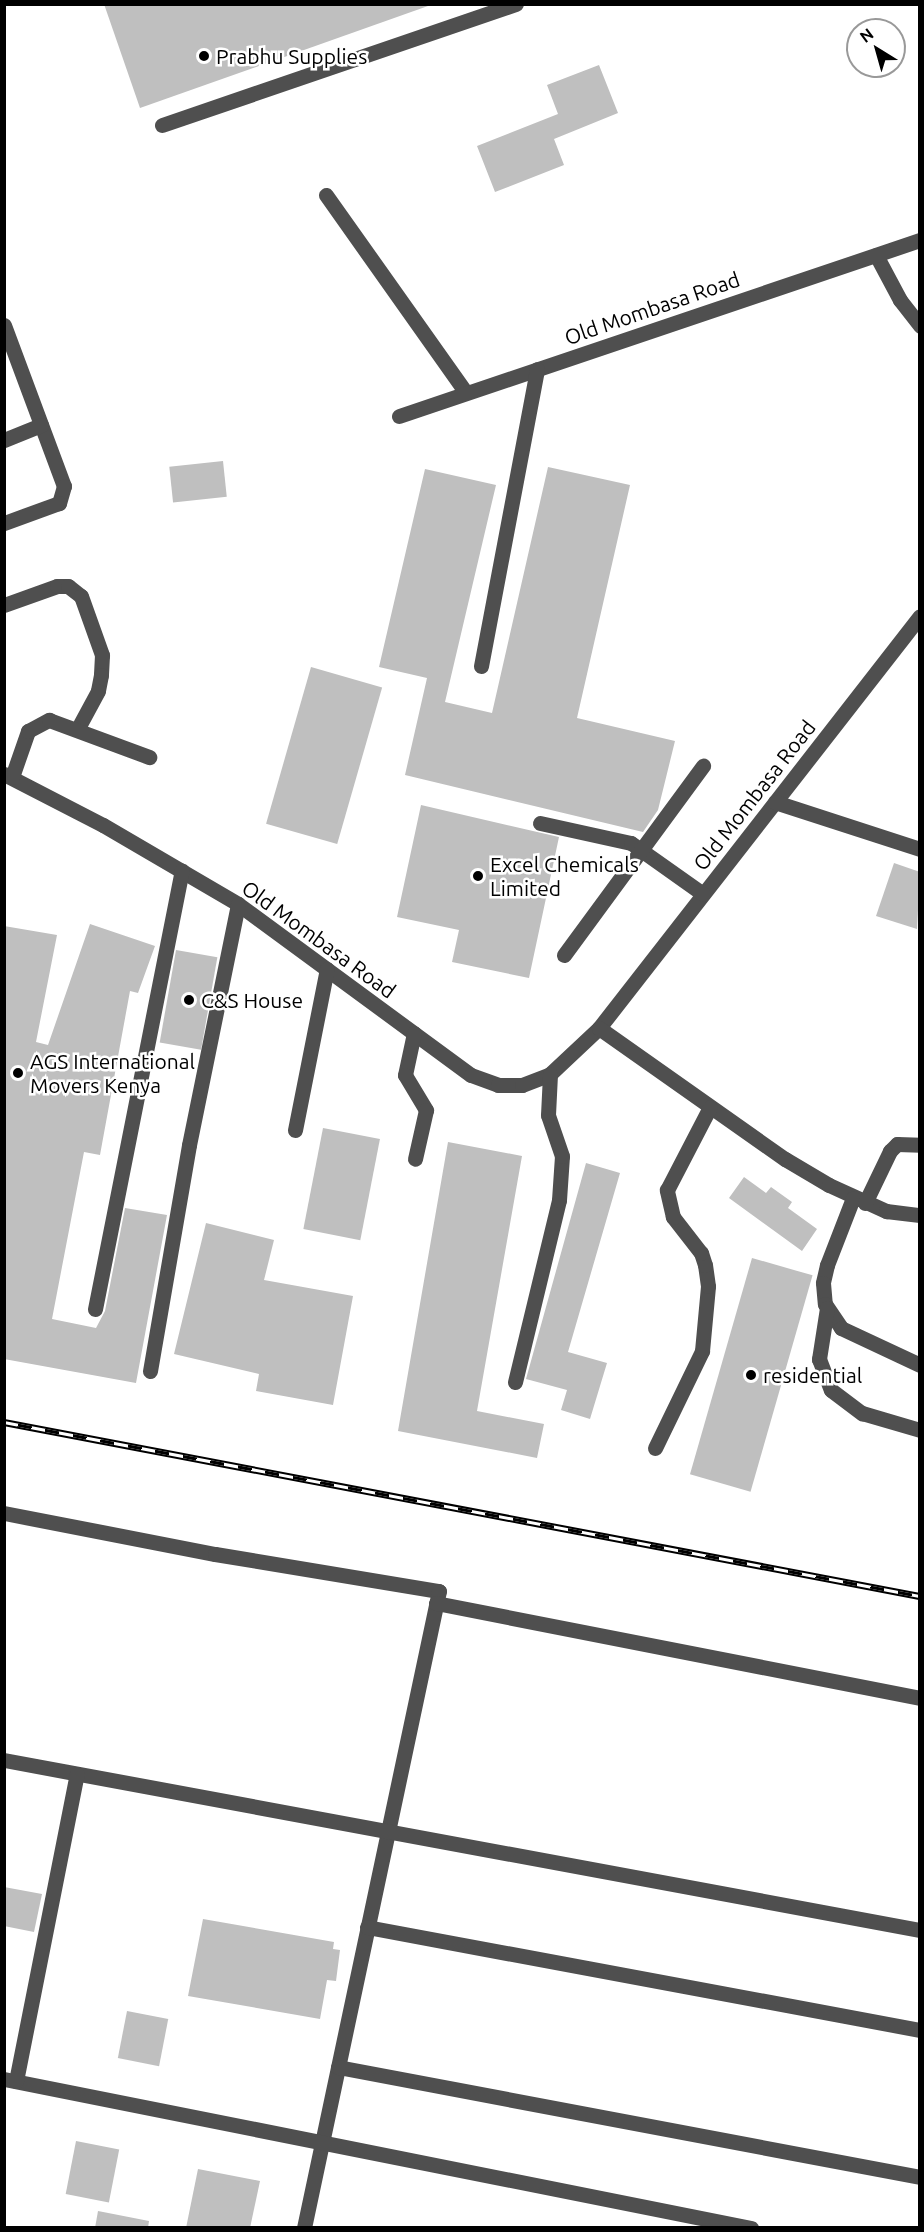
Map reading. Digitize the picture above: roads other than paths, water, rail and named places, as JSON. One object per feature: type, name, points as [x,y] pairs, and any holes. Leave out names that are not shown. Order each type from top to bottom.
[{"type":"lane","points":[[162,125],[516,4]]},
{"type":"lane","points":[[326,195],[465,392]]},
{"type":"lane","name":"Old Mombasa Road","points":[[399,416],[920,240]]},
{"type":"lane","points":[[876,255],[900,300],[920,326]]},
{"type":"lane","points":[[4,325],[60,475],[63,494],[59,503],[4,523]]},
{"type":"lane","points":[[481,666],[537,369]]},
{"type":"lane","points":[[4,440],[41,425]]},
{"type":"lane","points":[[4,605],[57,586],[68,586],[81,596],[102,655],[98,691],[78,728]]},
{"type":"lane","name":"Old Mombasa Road","points":[[8,776],[238,904],[471,1075],[498,1084],[522,1085],[550,1074],[599,1028],[920,616]]},
{"type":"lane","points":[[8,776],[33,725],[49,720],[78,728],[149,757]]},
{"type":"lane","points":[[564,955],[703,766]]},
{"type":"lane","points":[[775,802],[920,849]]},
{"type":"lane","points":[[540,823],[642,848],[702,894]]},
{"type":"lane","points":[[95,1309],[182,871]]},
{"type":"lane","points":[[150,1371],[189,1145],[238,904]]},
{"type":"lane","points":[[295,1130],[327,969]]},
{"type":"lane","points":[[599,1028],[710,1107],[859,1200],[920,1215]]},
{"type":"lane","points":[[414,1033],[405,1075],[426,1110],[415,1159]]},
{"type":"lane","points":[[515,1382],[559,1200],[562,1156],[548,1115],[550,1074]]},
{"type":"lane","points":[[655,1448],[702,1351],[708,1286],[705,1265],[701,1253],[673,1217],[667,1190],[710,1107]]},
{"type":"lane","points":[[920,1145],[897,1144],[890,1150],[859,1200],[827,1265],[823,1284],[827,1308],[819,1359],[831,1390],[862,1413],[920,1430]]},
{"type":"lane","points":[[827,1308],[841,1328],[920,1365]]},
{"type":"lane","points":[[4,1513],[215,1554],[439,1591],[304,2228]]},
{"type":"lane","points":[[436,1604],[920,1698]]},
{"type":"lane","points":[[4,1760],[920,1930]]},
{"type":"lane","points":[[77,1774],[10,2080],[751,2228]]},
{"type":"lane","points":[[367,1927],[920,2030]]},
{"type":"lane","points":[[338,2067],[920,2177]]},
{"type":"railway","points":[[4,1422],[920,1596]]},
{"type":"place","name":"Prabhu Supplies","points":[[204,56]]},
{"type":"place","name":"Excel Chemicals Limited","points":[[478,876]]},
{"type":"place","name":"C&S House","points":[[189,1000]]},
{"type":"place","name":"AGS International Movers Kenya","points":[[18,1073]]},
{"type":"place","name":"residential","points":[[751,1375]]}]
